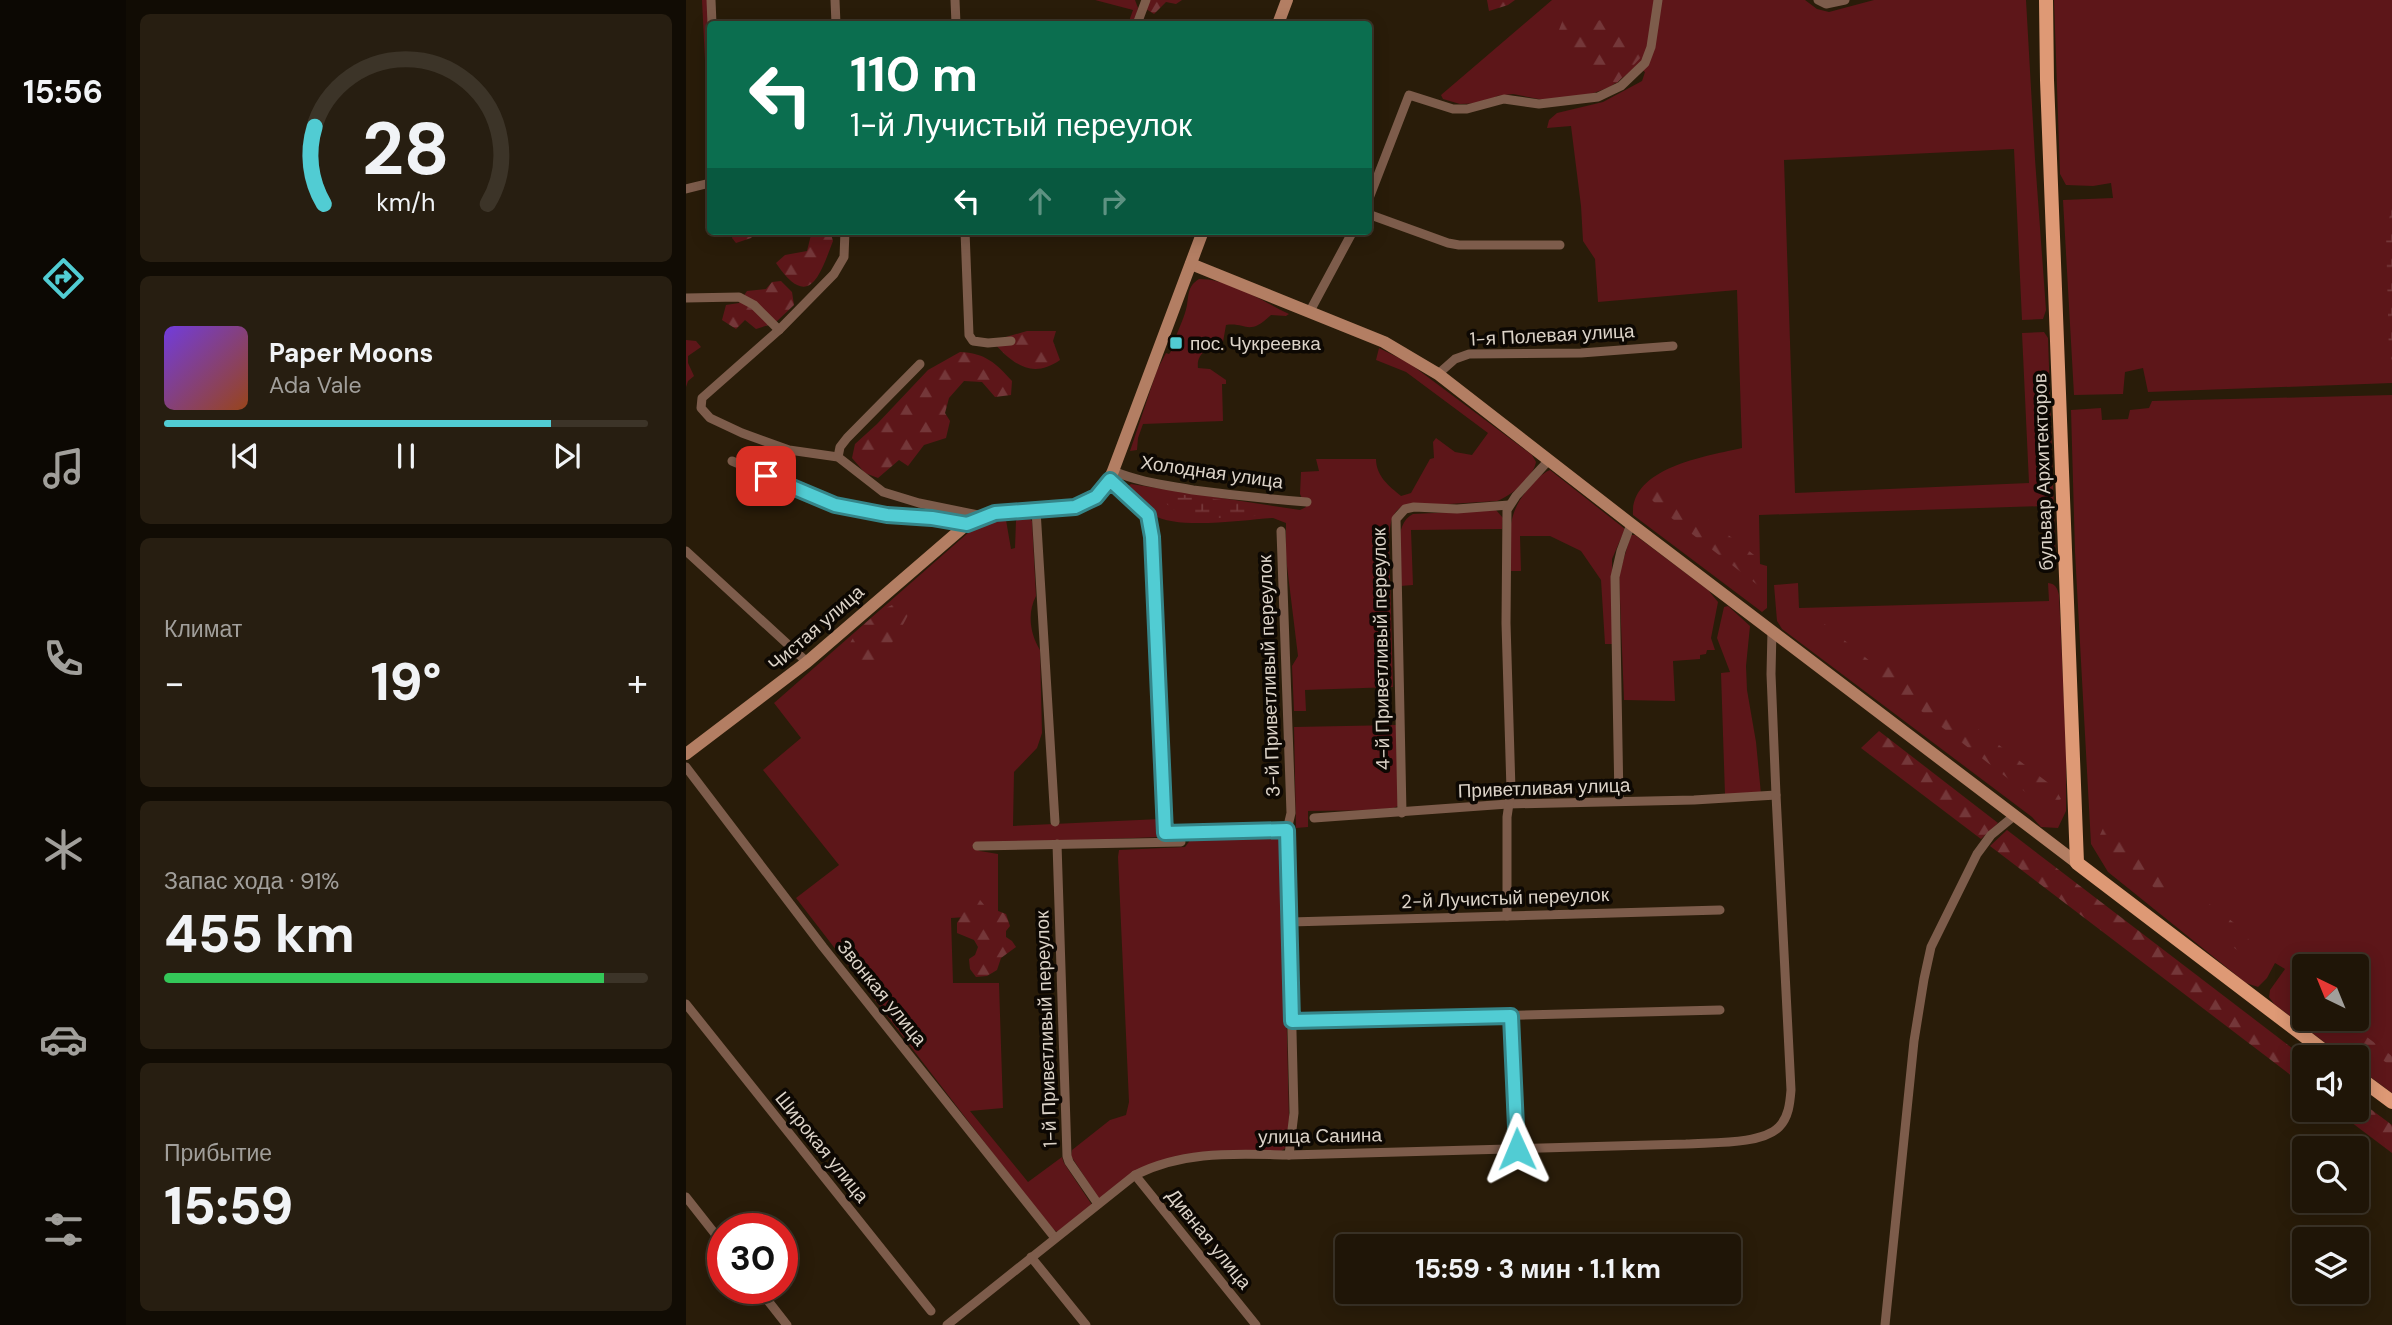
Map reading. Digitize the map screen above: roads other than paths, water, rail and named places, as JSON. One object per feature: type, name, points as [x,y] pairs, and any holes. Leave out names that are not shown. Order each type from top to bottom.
[{"type":"main road","points":[[1279,21],[1287,0]]},
{"type":"main road","name":"бульвар Архитекторов","points":[[2040,0],[2047,79]]},
{"type":"main road","name":"бульвар Архитекторов","points":[[2046,0],[2077,863]]},
{"type":"main road","points":[[1112,476],[1202,235]]},
{"type":"main road","points":[[1191,264],[1384,342],[1438,374],[2316,1045]]},
{"type":"main road","name":"Чистая улица","points":[[686,754],[807,662],[967,524],[995,513],[1075,507],[1096,497],[1112,476]]},
{"type":"main road","points":[[2369,1085],[2392,1102]]},
{"type":"street","points":[[711,0],[712,21]]},
{"type":"street","points":[[835,0],[836,21]]},
{"type":"street","points":[[954,0],[956,21]]},
{"type":"street","points":[[1372,191],[1409,95],[1453,108],[1467,109],[1504,99],[1539,104],[1598,97],[1621,86],[1644,63],[1651,47],[1658,0]]},
{"type":"street","points":[[1818,0],[1826,4],[1845,0]]},
{"type":"street","points":[[1138,21],[1143,2]]},
{"type":"street","points":[[686,189],[707,184]]},
{"type":"street","points":[[1372,215],[1459,245],[1560,245]]},
{"type":"street","points":[[845,235],[844,257],[840,265],[779,330],[710,391],[700,403],[701,408],[710,418],[789,450],[838,457],[883,492],[919,503],[983,516]]},
{"type":"street","points":[[965,235],[969,335],[973,341],[1011,341]]},
{"type":"street","points":[[1310,312],[1351,235]]},
{"type":"street","points":[[686,298],[739,297],[754,305],[779,330]]},
{"type":"street","name":"1-я Полевая улица","points":[[1438,374],[1455,359],[1469,354],[1581,353],[1673,346]]},
{"type":"street","points":[[838,457],[840,447],[847,438],[920,364]]},
{"type":"street","points":[[1507,916],[1508,804],[1511,790],[1506,623],[1507,510],[1549,460]]},
{"type":"street","points":[[732,461],[835,505],[887,515],[967,524]]},
{"type":"street","points":[[1112,476],[1148,515],[1152,537],[1165,833],[1287,830]]},
{"type":"street","name":"Холодная улица","points":[[1112,476],[1241,496],[1307,502]]},
{"type":"street","name":"4-й Приветливый переулок","points":[[1402,813],[1396,519],[1405,509],[1414,507],[1457,509],[1509,505]]},
{"type":"street","points":[[1035,510],[1055,822]]},
{"type":"street","points":[[1619,802],[1615,577],[1631,524]]},
{"type":"street","name":"3-й Приветливый переулок","points":[[1281,531],[1291,813],[1287,830],[1294,1113],[1289,1155]]},
{"type":"street","points":[[686,551],[807,662]]},
{"type":"street","points":[[1772,630],[1776,795]]},
{"type":"street","name":"Звонкая улица","points":[[686,767],[823,947],[1055,1238]]},
{"type":"street","name":"Приветливая улица","points":[[1314,818],[1508,804],[1776,795]]},
{"type":"street","name":"улица Санина","points":[[947,1325],[1135,1175],[1174,1159],[1240,1154],[1686,1144],[1748,1140],[1767,1135],[1780,1127],[1789,1106],[1791,1090],[1776,795]]},
{"type":"street","points":[[1885,1325],[1914,1041],[1931,947],[1977,854],[1991,835],[2014,816]]},
{"type":"street","points":[[977,846],[1181,842]]},
{"type":"street","name":"1-й Приветливый переулок","points":[[1057,844],[1067,1156],[1098,1204]]},
{"type":"street","name":"2-й Лучистый переулок","points":[[1290,922],[1720,910]]},
{"type":"street","name":"Широкая улица","points":[[686,1004],[931,1311]]},
{"type":"street","points":[[1292,1021],[1720,1010]]},
{"type":"street","points":[[1511,1016],[1517,1149]]},
{"type":"street","name":"Дивная улица","points":[[1135,1175],[1256,1325]]},
{"type":"street","points":[[686,1197],[707,1224]]},
{"type":"street","points":[[1031,1257],[1086,1325]]},
{"type":"street","points":[[771,1304],[787,1325]]},
{"type":"place","name":"пос. Чукреевка","points":[[1176,343]]}]
